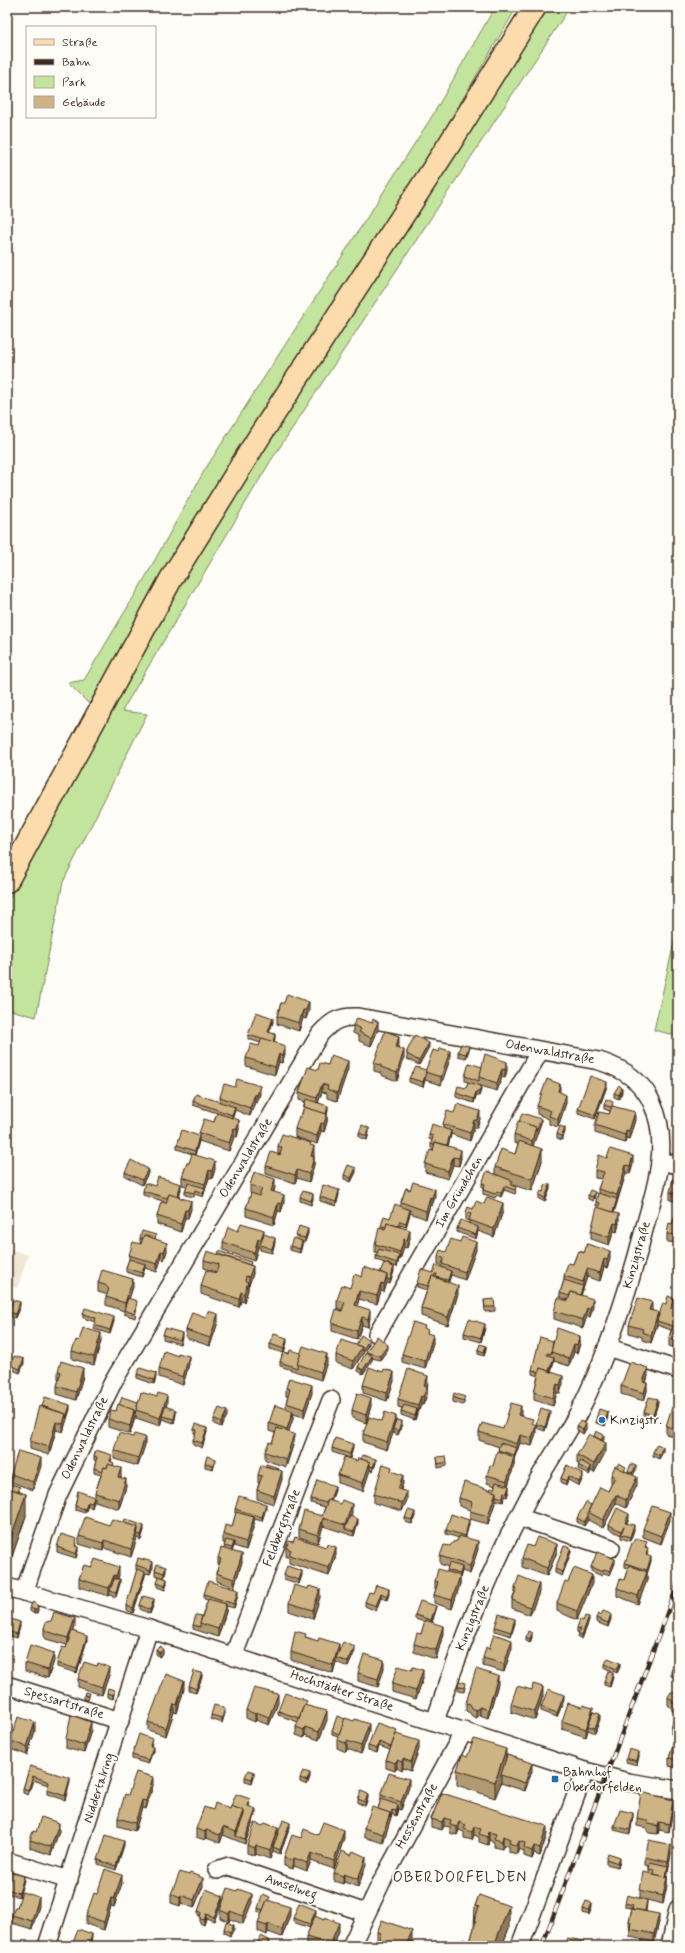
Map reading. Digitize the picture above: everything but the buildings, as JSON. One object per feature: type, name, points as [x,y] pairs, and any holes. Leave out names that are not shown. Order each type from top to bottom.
[{"type":"main road","points":[[7,881],[171,579],[268,423],[450,144],[535,7]]},
{"type":"street","name":"Odenwaldstraße","points":[[24,1592],[58,1495],[90,1426],[113,1382],[316,1041],[328,1025],[336,1019],[345,1016],[358,1017],[599,1061],[612,1065],[637,1080],[646,1090]]},
{"type":"street","name":"Im Gründchen","points":[[378,1334],[540,1051]]},
{"type":"street","name":"Kinzigstraße","points":[[435,1721],[470,1624],[518,1517],[537,1481],[571,1427],[607,1347],[639,1249],[660,1161],[659,1128],[653,1104],[646,1090]]},
{"type":"street","points":[[660,1161],[678,1165]]},
{"type":"street","points":[[607,1347],[678,1370]]},
{"type":"street","name":"Feldbergstraße","points":[[233,1657],[331,1400]]},
{"type":"street","points":[[518,1517],[611,1548]]},
{"type":"street","name":"Hochstädter Straße","points":[[7,1587],[148,1629],[585,1771],[628,1782],[678,1790]]},
{"type":"street","name":"Niddertalring","points":[[47,1946],[120,1721],[148,1629]]},
{"type":"street","name":"Spessartstraße","points":[[7,1685],[120,1721]]},
{"type":"street","name":"Hessenstraße","points":[[351,1946],[366,1913],[464,1731]]},
{"type":"street","points":[[520,1946],[585,1771]]},
{"type":"street","points":[[7,1861],[69,1880]]},
{"type":"street","name":"Amselweg","points":[[217,1870],[229,1866],[366,1913]]},
{"type":"street","points":[[674,1938],[678,1909]]},
{"type":"shaded area","points":[[7,1248],[28,1255],[17,1288],[7,1285]]},
{"type":"green space","points":[[495,7],[517,7],[439,139],[307,342],[163,575],[89,704],[68,683],[84,680],[145,578],[204,471],[431,118]]},
{"type":"green space","points":[[543,7],[570,7],[270,462],[122,711],[147,714],[63,882],[36,1017],[7,1009],[7,902],[177,581]]},
{"type":"green space","points":[[678,925],[678,1036],[654,1030]]},
{"type":"railway","points":[[542,1946],[678,1584]]},
{"type":"place","name":"Kinzigstr.","points":[[602,1420]]},
{"type":"place","name":"Bahnhof Oberdorfelden","points":[[555,1779]]},
{"type":"district","name":"OBERDORFELDEN","points":[[460,1878]]}]
